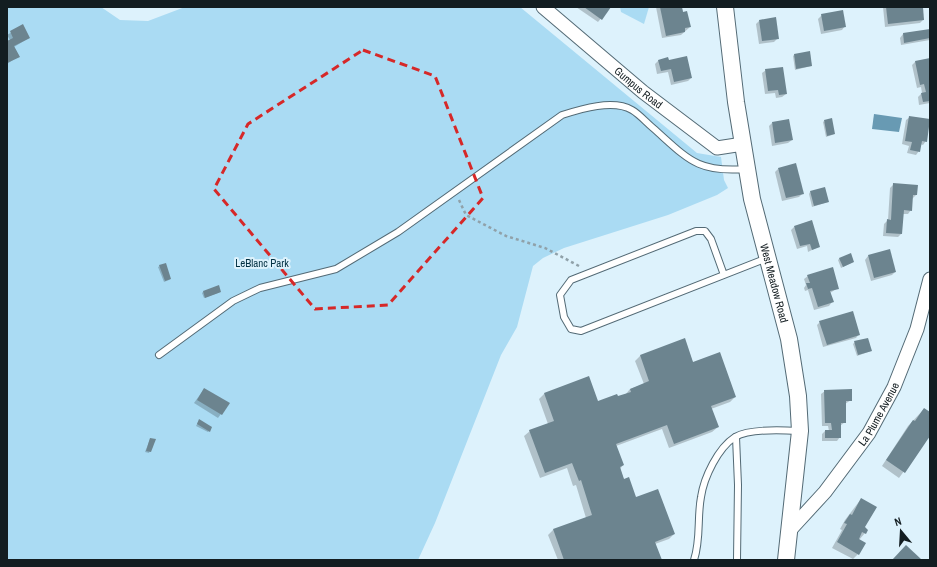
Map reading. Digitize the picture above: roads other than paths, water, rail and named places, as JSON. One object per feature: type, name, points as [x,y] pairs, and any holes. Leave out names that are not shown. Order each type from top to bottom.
[{"type":"street","name":"Gumpus Road","points":[[543,7],[643,92],[717,148],[743,144]]},
{"type":"street","name":"West Meadow Road","points":[[725,7],[736,102],[752,199],[789,339],[798,396],[800,431],[791,528],[786,560]]},
{"type":"street","name":"La Plume Avenue","points":[[791,528],[825,492],[869,433],[894,387],[917,329],[930,279]]},
{"type":"lane","points":[[159,355],[233,301],[260,288],[336,269],[398,232],[562,115],[587,107],[612,105],[631,109],[684,155],[700,166],[723,171],[747,169]]},
{"type":"lane","points":[[724,275],[711,239],[705,231],[696,231],[571,280],[560,295],[564,317],[571,329],[581,331],[724,275],[767,258]]},
{"type":"lane","points":[[694,560],[698,548],[701,497],[706,475],[718,456],[736,437],[767,430],[800,431]]},
{"type":"lane","points":[[736,437],[738,485],[737,560]]},
{"type":"park label","name":"LeBlanc Park","points":[[262,263]]}]
